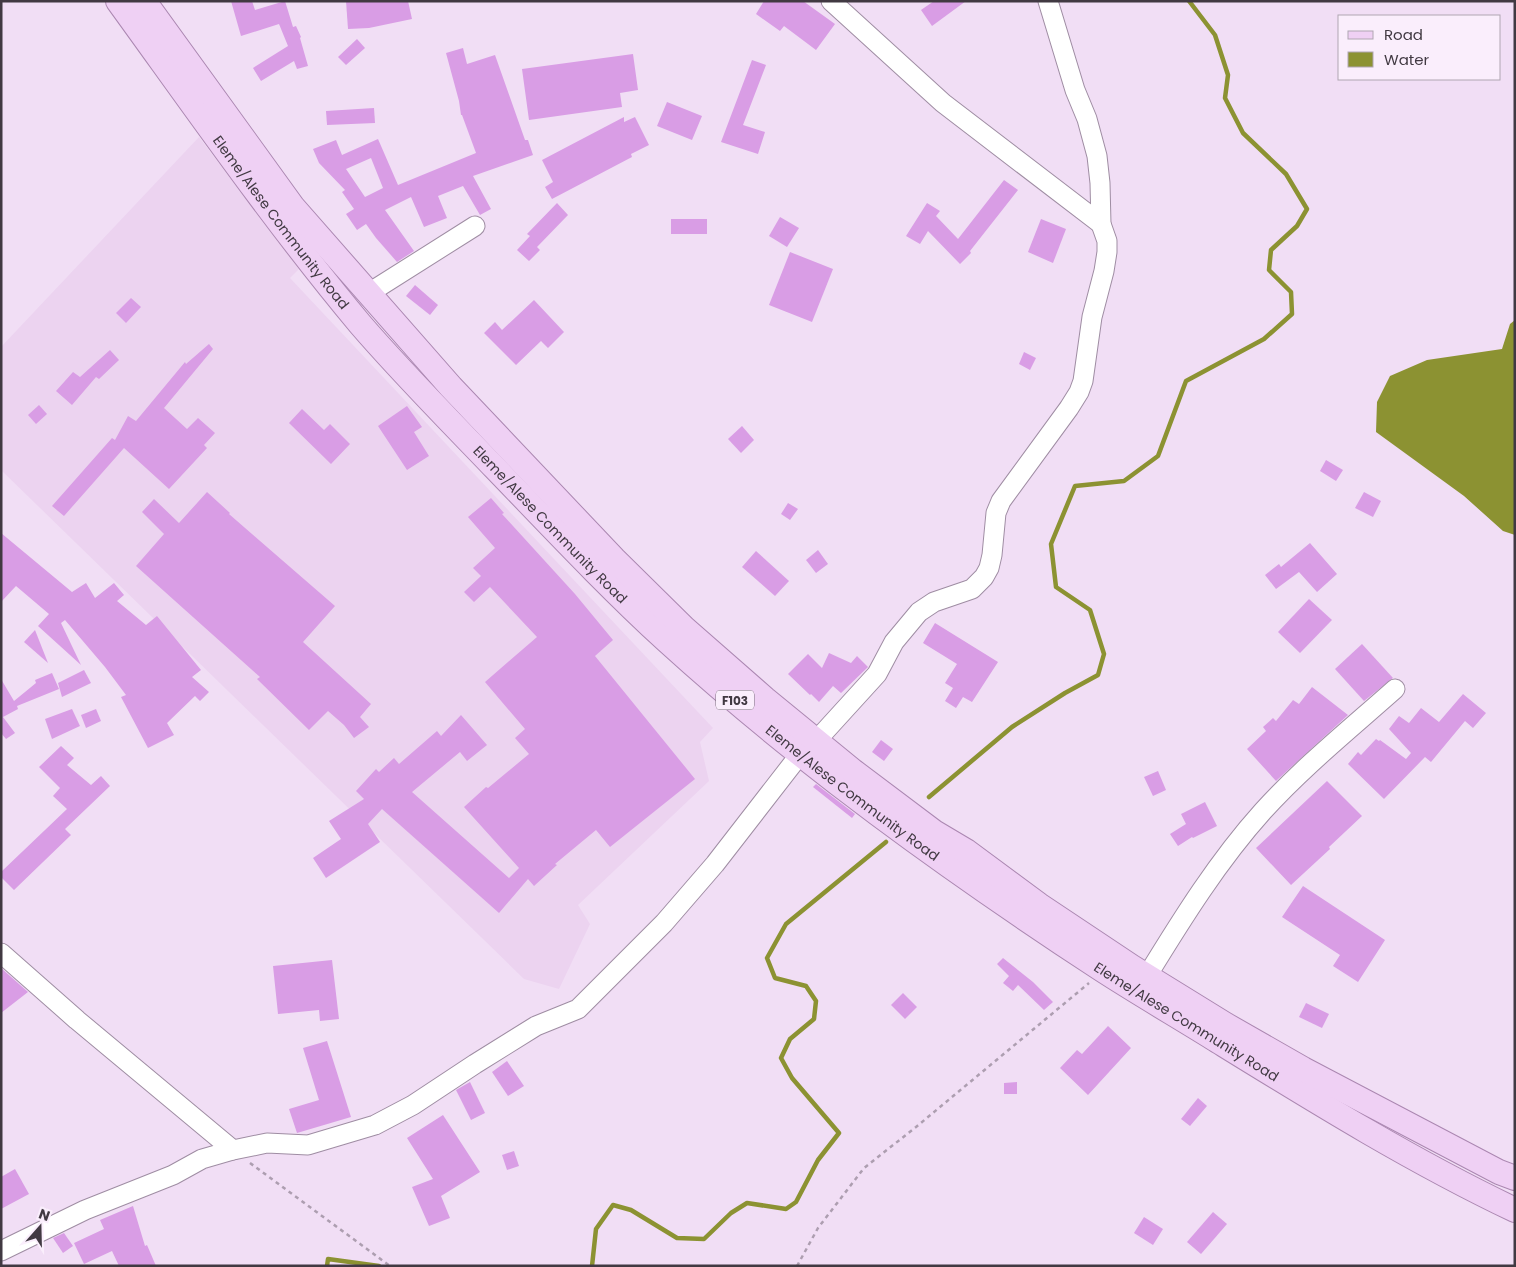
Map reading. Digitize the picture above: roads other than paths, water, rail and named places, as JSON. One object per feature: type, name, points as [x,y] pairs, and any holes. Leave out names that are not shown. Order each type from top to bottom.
[{"type":"main road","name":"Eleme/Alese Community Road","points":[[118,1],[305,256],[379,344],[534,508],[665,639],[730,696],[808,746],[853,771],[934,832],[966,851],[1039,905],[1226,1025],[1404,1123],[1515,1178]]},
{"type":"main road","name":"Eleme/Alese Community Road","points":[[144,1],[293,207],[457,394],[621,566],[684,628],[765,699],[808,746],[924,848],[1103,971],[1371,1134],[1459,1183],[1515,1210]]},
{"type":"street","points":[[832,1],[943,103],[1101,224]]},
{"type":"street","points":[[1,1251],[85,1210],[173,1174],[202,1159],[232,1150],[267,1144],[308,1145],[375,1125],[413,1105],[536,1026],[578,1009],[664,923],[715,864],[808,746],[877,674],[894,642],[919,612],[934,602],[972,588],[984,577],[990,561],[996,513],[1001,501],[1079,392],[1083,381],[1092,317],[1104,272],[1107,252],[1107,240],[1101,224],[1097,156],[1087,119],[1075,90],[1048,1]]},
{"type":"street","points":[[369,293],[476,226]]},
{"type":"street","points":[[1147,976],[1181,921],[1238,841],[1264,810],[1310,765],[1395,690]]},
{"type":"street","points":[[1,953],[232,1150]]},
{"type":"water","points":[[1515,320],[1515,535],[1503,531],[1464,496],[1376,432],[1377,402],[1390,376],[1427,360],[1502,349],[1510,324]]},
{"type":"waterway","points":[[929,797],[1012,727],[1065,693],[1098,675],[1104,654],[1090,610],[1056,587],[1051,544],[1075,486],[1124,481],[1158,456],[1186,381],[1264,339],[1292,314],[1291,292],[1269,270],[1271,250],[1297,226],[1307,209],[1286,174],[1243,133],[1225,98],[1228,75],[1215,35],[1189,1]]},
{"type":"waterway","points":[[592,1266],[596,1229],[613,1205],[631,1210],[677,1238],[704,1239],[731,1213],[747,1203],[786,1209],[796,1202],[818,1160],[839,1133],[792,1078],[781,1058],[790,1039],[814,1019],[816,1001],[806,986],[775,978],[767,958],[786,924],[886,842]]},
{"type":"waterway","points":[[327,1266],[328,1259],[379,1266]]}]
